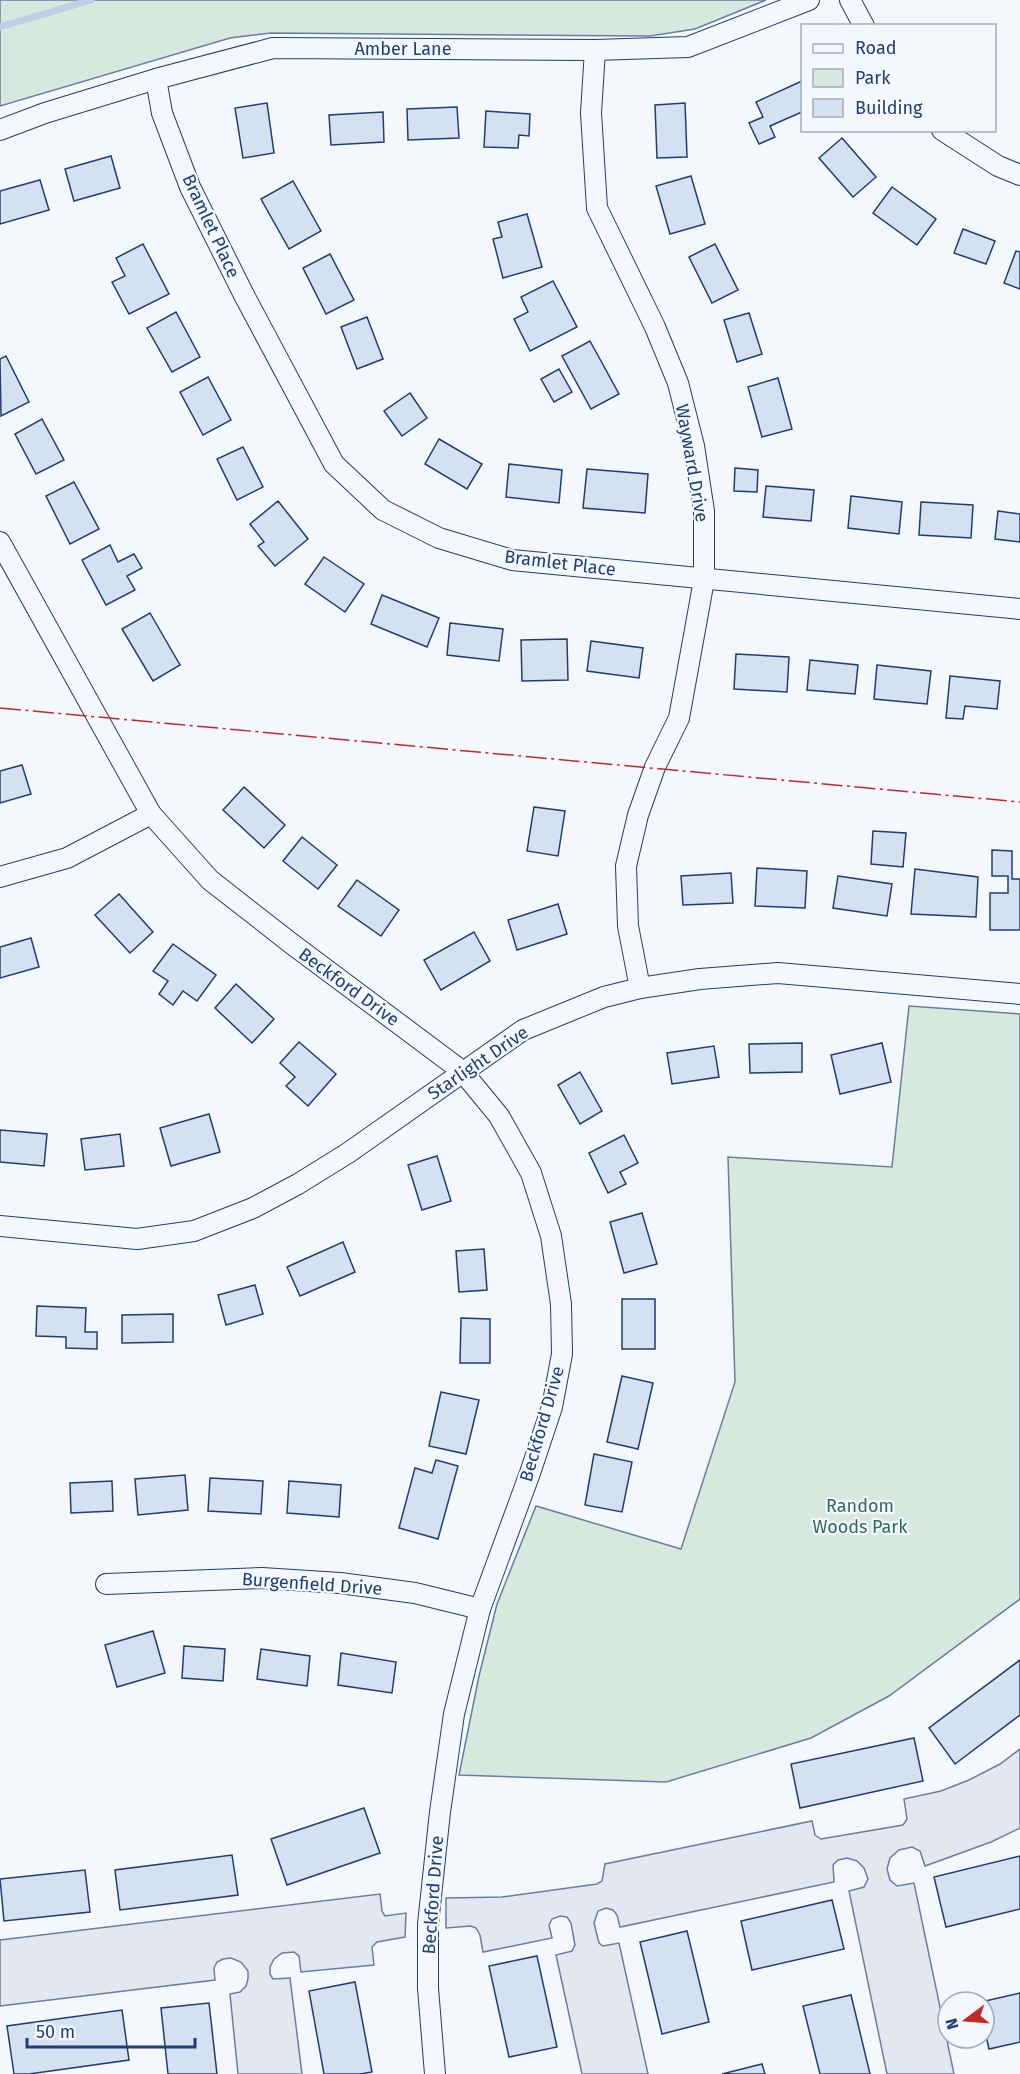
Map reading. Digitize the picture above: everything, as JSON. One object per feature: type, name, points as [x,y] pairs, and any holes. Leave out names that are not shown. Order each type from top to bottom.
[{"type":"street","name":"Amber Lane","points":[[0,130],[45,113],[156,79],[273,48],[595,50],[688,47],[809,0]]},
{"type":"street","points":[[850,0],[863,24]]},
{"type":"street","name":"Wayward Drive","points":[[595,50],[591,113],[597,208],[655,327],[678,383],[694,446],[704,511],[704,580],[679,718],[651,777],[638,815],[626,866],[628,926],[640,988]]},
{"type":"street","name":"Bramlet Place","points":[[156,79],[162,113],[190,186],[296,396],[334,464],[383,510],[439,538],[512,560],[1020,609]]},
{"type":"street","points":[[945,132],[998,166],[1020,175]]},
{"type":"street","name":"Beckford Drive","points":[[0,542],[151,814],[210,880],[462,1071],[499,1116],[531,1173],[551,1236],[561,1304],[562,1354],[552,1407],[480,1609],[454,1714],[428,1914],[428,1988],[435,2074]]},
{"type":"street","points":[[0,877],[67,858],[151,814]]},
{"type":"street","name":"Starlight Drive","points":[[0,1226],[136,1239],[194,1231],[253,1208],[298,1184],[348,1153],[523,1030],[604,997],[640,988],[700,979],[778,973],[1020,994]]},
{"type":"street","name":"Burgenfield Drive","points":[[106,1584],[273,1579],[340,1583],[415,1593],[480,1609]]},
{"type":"green space","points":[[0,0],[766,0],[695,29],[650,36],[271,33],[230,38],[0,106]]},
{"type":"green space","name":"Random Woods Park","points":[[909,1006],[1020,1014],[1020,1599],[889,1696],[811,1738],[666,1782],[459,1775],[479,1676],[497,1604],[536,1506],[681,1549],[735,1382],[728,1157],[892,1167]]},
{"type":"shaded area","points":[[1020,1749],[1020,1828],[991,1842],[925,1866],[920,1851],[912,1847],[899,1850],[890,1858],[887,1869],[890,1880],[897,1886],[914,1883],[936,1990],[936,2050],[949,2050],[954,2074],[887,2074],[849,1891],[864,1887],[868,1879],[864,1868],[857,1861],[847,1858],[838,1860],[833,1865],[834,1882],[620,1927],[613,1910],[606,1908],[598,1911],[594,1923],[599,1943],[603,1946],[619,1943],[648,2074],[582,2074],[556,1955],[572,1951],[575,1945],[571,1923],[567,1917],[560,1916],[552,1919],[549,1925],[552,1938],[483,1952],[480,1935],[476,1928],[471,1926],[446,1928],[446,1898],[502,1897],[597,1884],[602,1881],[605,1864],[812,1821],[815,1835],[821,1839],[903,1825],[907,1819],[904,1799],[941,1791],[1000,1764]]},
{"type":"shaded area","points":[[380,1894],[382,1911],[385,1916],[406,1913],[405,1937],[377,1942],[372,1947],[374,1965],[301,1972],[299,1956],[294,1952],[282,1953],[274,1959],[270,1967],[273,1979],[290,1978],[302,2074],[238,2074],[230,1994],[240,1992],[246,1986],[248,1971],[241,1962],[231,1958],[217,1962],[214,1968],[215,1980],[0,2006],[0,1940]]},
{"type":"building","points":[[801,81],[801,112],[770,126],[775,137],[759,144],[749,123],[763,117],[756,102]]},
{"type":"building","points":[[267,103],[274,153],[243,158],[235,108]]},
{"type":"building","points":[[685,103],[687,157],[657,158],[655,105]]},
{"type":"building","points":[[457,107],[459,138],[408,140],[407,109]]},
{"type":"building","points":[[486,111],[530,114],[529,136],[519,135],[518,148],[484,147]]},
{"type":"building","points":[[383,112],[384,142],[331,145],[329,115]]},
{"type":"building","points":[[842,138],[876,177],[853,197],[819,158]]},
{"type":"building","points":[[111,156],[120,188],[74,201],[65,169]]},
{"type":"building","points":[[691,176],[705,224],[670,234],[656,186]]},
{"type":"building","points":[[40,180],[49,210],[0,224],[0,191]]},
{"type":"building","points":[[293,181],[321,231],[289,249],[261,199]]},
{"type":"building","points":[[892,187],[936,219],[917,245],[873,213]]},
{"type":"building","points":[[527,214],[542,267],[503,278],[493,239],[502,237],[498,222]]},
{"type":"building","points":[[963,229],[995,241],[986,264],[954,253]]},
{"type":"building","points":[[143,244],[169,294],[129,314],[112,282],[125,276],[116,258]]},
{"type":"building","points":[[715,244],[738,290],[712,303],[689,257]]},
{"type":"building","points":[[1016,251],[1020,252],[1020,289],[1004,283]]},
{"type":"building","points":[[330,254],[354,300],[326,314],[303,268]]},
{"type":"building","points":[[553,281],[577,327],[530,351],[514,319],[528,312],[521,297]]},
{"type":"building","points":[[176,312],[200,357],[172,372],[147,328]]},
{"type":"building","points":[[749,313],[762,354],[737,362],[724,320]]},
{"type":"building","points":[[367,317],[383,359],[357,369],[341,327]]},
{"type":"building","points":[[590,341],[619,394],[591,409],[562,356]]},
{"type":"building","points":[[6,356],[29,402],[1,416],[0,359]]},
{"type":"building","points":[[559,369],[572,392],[554,402],[541,379]]},
{"type":"building","points":[[208,377],[231,420],[203,435],[180,392]]},
{"type":"building","points":[[778,378],[792,429],[762,437],[748,387]]},
{"type":"building","points":[[410,393],[427,418],[402,436],[384,411]]},
{"type":"building","points":[[42,419],[64,460],[36,474],[15,434]]},
{"type":"building","points":[[439,439],[482,464],[467,489],[425,464]]},
{"type":"building","points":[[243,447],[263,487],[237,500],[217,459]]},
{"type":"building","points":[[509,464],[562,470],[559,503],[506,497]]},
{"type":"building","points":[[735,468],[758,470],[757,492],[734,491]]},
{"type":"building","points":[[587,469],[648,474],[645,513],[583,508]]},
{"type":"building","points":[[74,482],[99,529],[70,544],[46,496]]},
{"type":"building","points":[[766,486],[814,490],[811,521],[763,517]]},
{"type":"building","points":[[851,496],[902,502],[899,534],[848,528]]},
{"type":"building","points":[[278,501],[308,539],[275,566],[258,546],[264,542],[250,524]]},
{"type":"building","points":[[921,502],[973,505],[971,538],[919,535]]},
{"type":"building","points":[[998,511],[1020,514],[1020,542],[995,539]]},
{"type":"building","points":[[110,545],[118,562],[134,554],[142,568],[127,576],[135,590],[106,605],[82,560]]},
{"type":"building","points":[[324,557],[364,584],[345,612],[305,584]]},
{"type":"building","points":[[382,595],[439,618],[427,647],[371,624]]},
{"type":"building","points":[[150,613],[180,665],[153,681],[122,629]]},
{"type":"building","points":[[450,623],[503,629],[499,661],[447,655]]},
{"type":"building","points":[[567,639],[568,680],[522,681],[521,640]]},
{"type":"building","points":[[591,641],[643,648],[639,678],[587,671]]},
{"type":"building","points":[[736,654],[789,657],[787,692],[734,689]]},
{"type":"building","points":[[810,660],[858,665],[855,694],[807,690]]},
{"type":"building","points":[[877,665],[931,671],[927,704],[874,699]]},
{"type":"building","points":[[950,676],[1000,681],[997,709],[965,706],[963,719],[946,718]]},
{"type":"building","points":[[22,765],[31,794],[0,803],[0,771]]},
{"type":"building","points":[[244,787],[285,825],[264,848],[223,810]]},
{"type":"building","points":[[534,807],[565,811],[558,856],[527,851]]},
{"type":"building","points":[[873,831],[906,833],[903,867],[871,864]]},
{"type":"building","points":[[302,837],[337,865],[318,889],[283,861]]},
{"type":"building","points":[[992,850],[1012,851],[1012,879],[1020,879],[1020,930],[990,930],[990,893],[1008,893],[1008,876],[992,876]]},
{"type":"building","points":[[757,868],[807,871],[805,908],[755,906]]},
{"type":"building","points":[[915,869],[978,877],[976,917],[911,914]]},
{"type":"building","points":[[731,873],[733,903],[683,905],[681,876]]},
{"type":"building","points":[[838,876],[892,884],[887,916],[833,908]]},
{"type":"building","points":[[357,880],[399,910],[381,936],[338,906]]},
{"type":"building","points":[[119,894],[153,932],[130,953],[95,915]]},
{"type":"building","points":[[558,904],[567,934],[517,950],[508,920]]},
{"type":"building","points":[[474,932],[490,961],[441,990],[424,960]]},
{"type":"building","points":[[31,938],[39,967],[0,978],[0,947]]},
{"type":"building","points":[[173,944],[216,975],[197,1001],[183,991],[173,1005],[159,994],[168,981],[153,971]]},
{"type":"building","points":[[236,984],[274,1019],[252,1043],[215,1008]]},
{"type":"building","points":[[299,1042],[336,1074],[308,1106],[286,1086],[295,1077],[280,1063]]},
{"type":"building","points":[[802,1043],[802,1072],[750,1073],[749,1044]]},
{"type":"building","points":[[882,1043],[891,1082],[840,1094],[831,1055]]},
{"type":"building","points":[[714,1046],[719,1077],[672,1084],[667,1053]]},
{"type":"building","points":[[580,1072],[602,1111],[580,1124],[558,1085]]},
{"type":"building","points":[[209,1114],[220,1152],[171,1166],[160,1128]]},
{"type":"building","points":[[0,1130],[47,1134],[44,1166],[0,1162]]},
{"type":"building","points":[[120,1134],[124,1166],[85,1170],[81,1139]]},
{"type":"building","points":[[624,1135],[638,1163],[620,1172],[626,1184],[608,1193],[589,1153]]},
{"type":"building","points":[[437,1156],[451,1201],[422,1210],[408,1165]]},
{"type":"building","points":[[642,1213],[657,1264],[624,1273],[610,1222]]},
{"type":"building","points":[[343,1242],[355,1272],[300,1296],[287,1267]]},
{"type":"building","points":[[484,1249],[487,1290],[459,1292],[456,1251]]},
{"type":"building","points":[[255,1285],[263,1314],[226,1325],[218,1295]]},
{"type":"building","points":[[622,1299],[655,1299],[655,1349],[622,1349]]},
{"type":"building","points":[[37,1306],[86,1308],[85,1332],[97,1332],[97,1349],[66,1348],[66,1337],[36,1336]]},
{"type":"building","points":[[173,1314],[173,1342],[122,1343],[122,1315]]},
{"type":"building","points":[[461,1318],[490,1319],[490,1363],[460,1363]]},
{"type":"building","points":[[622,1376],[653,1383],[638,1449],[607,1442]]},
{"type":"building","points":[[441,1392],[479,1400],[466,1454],[429,1446]]},
{"type":"building","points":[[594,1454],[632,1462],[622,1512],[585,1505]]},
{"type":"building","points":[[436,1460],[458,1466],[438,1539],[399,1528],[415,1468],[432,1473]]},
{"type":"building","points":[[185,1475],[188,1510],[138,1515],[135,1479]]},
{"type":"building","points":[[210,1478],[263,1481],[261,1514],[208,1511]]},
{"type":"building","points":[[112,1481],[113,1511],[71,1513],[70,1483]]},
{"type":"building","points":[[289,1481],[341,1485],[339,1517],[287,1513]]},
{"type":"building","points":[[153,1631],[165,1673],[117,1687],[105,1645]]},
{"type":"building","points":[[184,1646],[225,1649],[223,1681],[182,1678]]},
{"type":"building","points":[[261,1649],[310,1656],[307,1686],[257,1679]]},
{"type":"building","points":[[341,1653],[396,1662],[392,1693],[338,1685]]},
{"type":"building","points":[[1020,1660],[1020,1715],[955,1764],[929,1728]]},
{"type":"building","points":[[914,1738],[923,1781],[800,1808],[791,1764]]},
{"type":"building","points":[[364,1808],[380,1853],[287,1885],[271,1839]]},
{"type":"building","points":[[232,1855],[238,1895],[120,1910],[115,1870]]},
{"type":"building","points":[[1020,1856],[1020,1909],[946,1927],[934,1877]]},
{"type":"building","points":[[85,1870],[90,1912],[4,1921],[0,1879]]},
{"type":"building","points":[[832,1900],[844,1949],[752,1970],[741,1921]]},
{"type":"building","points":[[687,1931],[709,2022],[662,2034],[640,1942]]},
{"type":"building","points":[[537,1956],[557,2047],[509,2057],[489,1966]]},
{"type":"building","points":[[355,1982],[372,2072],[324,2074],[309,1991]]},
{"type":"building","points":[[1020,1993],[1020,2042],[996,2047],[996,1999]]},
{"type":"building","points":[[851,1995],[870,2074],[820,2074],[803,2006]]},
{"type":"building","points":[[209,2003],[217,2074],[168,2074],[161,2008]]},
{"type":"building","points":[[122,2010],[129,2060],[29,2074],[14,2074],[7,2026]]},
{"type":"building","points":[[762,2064],[765,2074],[722,2074]]},
{"type":"waterway","points":[[0,27],[91,0]]},
{"type":"power","points":[[0,708],[1020,802]]}]
